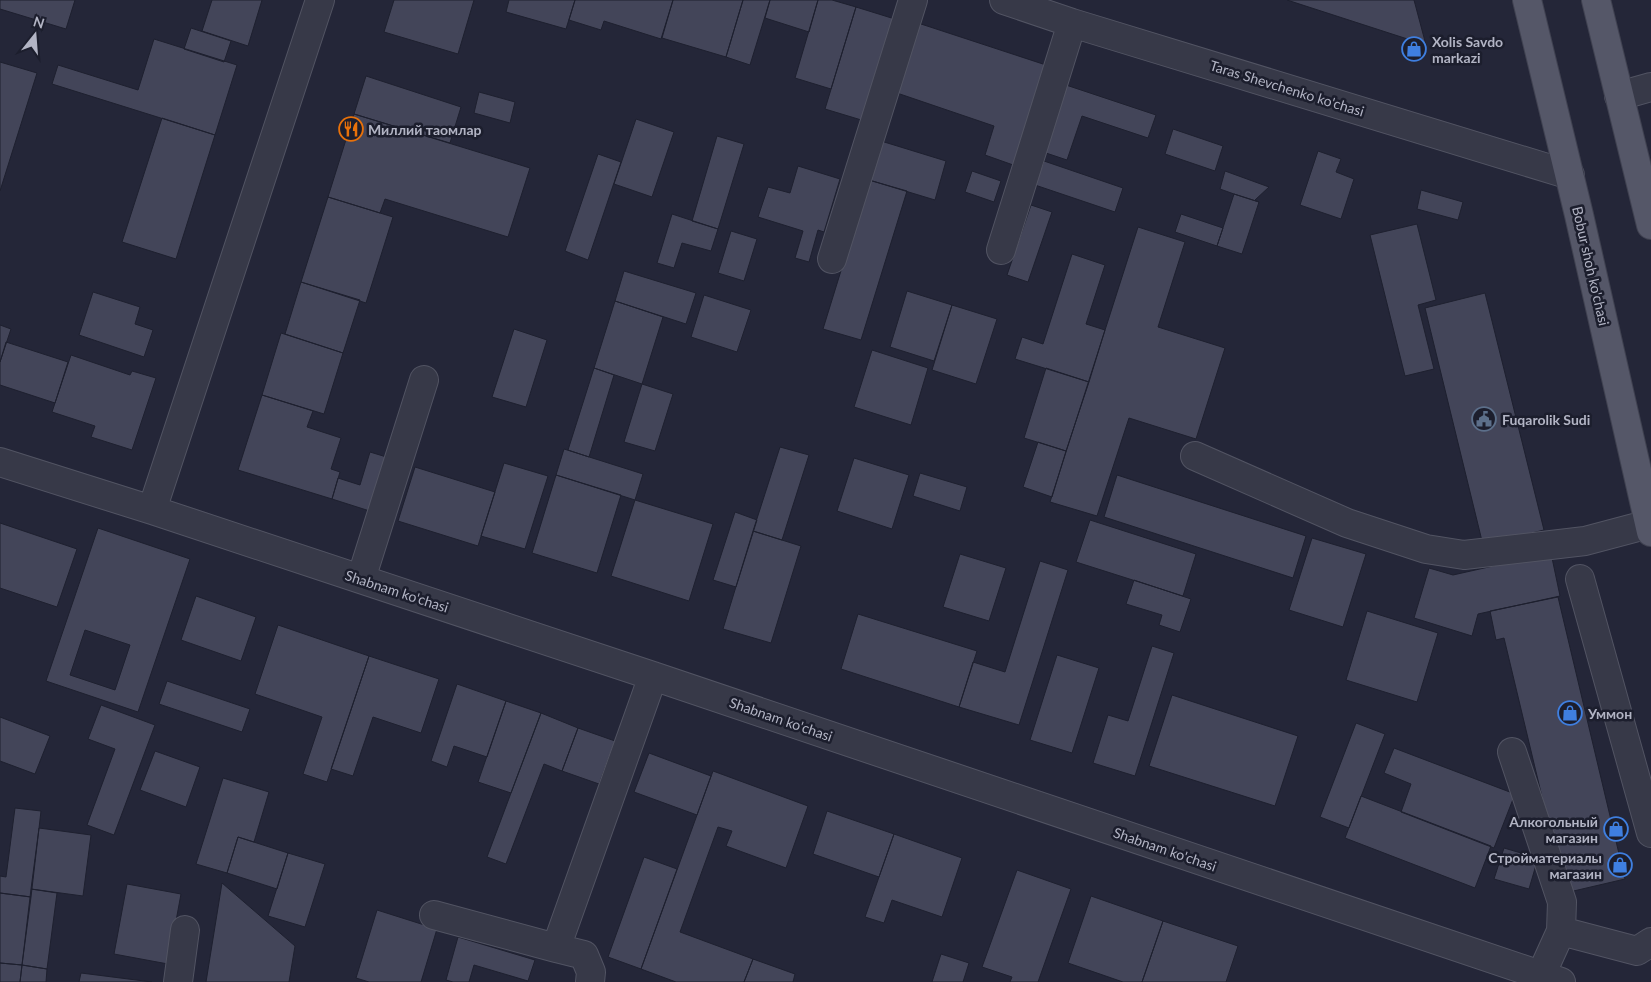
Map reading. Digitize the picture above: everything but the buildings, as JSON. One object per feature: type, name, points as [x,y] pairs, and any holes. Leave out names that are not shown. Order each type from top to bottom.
[{"type":"main road","name":"Bobur shoh ko'chasi","points":[[1526,0],[1570,175],[1650,528]]},
{"type":"main road","points":[[1596,0],[1651,225]]},
{"type":"street","points":[[152,510],[320,0]]},
{"type":"street","points":[[832,259],[912,0]]},
{"type":"street","name":"Taras Shevchenko ko'chasi","points":[[1004,0],[1072,23],[1570,175]]},
{"type":"street","points":[[1001,250],[1072,23]]},
{"type":"street","points":[[1619,96],[1651,87]]},
{"type":"street","points":[[361,579],[424,380]]},
{"type":"street","points":[[1195,456],[1347,522],[1426,549],[1464,555],[1585,541],[1650,528]]},
{"type":"street","name":"Shabnam ko'chasi","points":[[0,462],[152,510],[653,676],[1551,979]]},
{"type":"street","points":[[1580,579],[1651,833]]},
{"type":"street","points":[[556,948],[653,676]]},
{"type":"street","points":[[1512,752],[1562,902],[1561,931],[1551,979]]},
{"type":"street","points":[[434,915],[584,955],[592,972],[590,982]]},
{"type":"street","points":[[178,982],[185,930]]},
{"type":"street","points":[[1561,931],[1637,951],[1651,942]]},
{"type":"place","name":"Xolis Savdo markazi","points":[[1414,49]]},
{"type":"place","name":"Миллий таомлар","points":[[351,129]]},
{"type":"place","name":"Fuqarolik Sudi","points":[[1484,419]]},
{"type":"place","name":"Уммон","points":[[1570,713]]},
{"type":"place","name":"Алкогольный магазин","points":[[1616,829]]},
{"type":"place","name":"Стройматериалы магазин","points":[[1620,865]]}]
